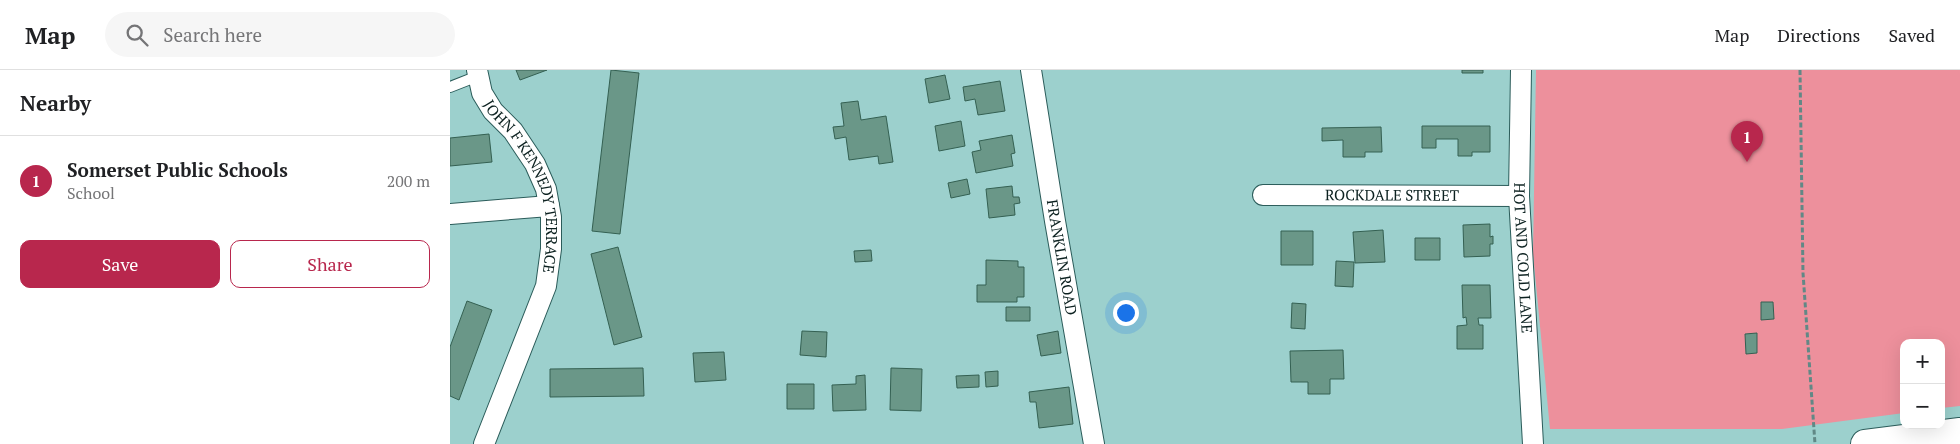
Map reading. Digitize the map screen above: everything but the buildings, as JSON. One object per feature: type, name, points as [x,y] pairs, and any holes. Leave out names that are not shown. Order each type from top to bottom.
[{"type":"main road","points":[[1865,444],[1903,442],[1960,432]]},
{"type":"street","name":"FRANKLIN ROAD","points":[[1031,70],[1094,444]]},
{"type":"street","name":"HOT AND COLD LANE","points":[[1521,70],[1519,196],[1533,444]]},
{"type":"street","name":"JOHN F KENNEDY TERRACE","points":[[477,73],[482,93],[493,110],[513,131],[535,164],[546,189],[551,217],[546,286],[484,444]]},
{"type":"street","name":"ROCKDALE STREET","points":[[1264,195],[1519,196]]},
{"type":"street","points":[[450,214],[549,206]]},
{"type":"lane","points":[[450,87],[477,73]]},
{"type":"path","points":[[1800,70],[1802,273],[1815,444]]},
{"type":"shaded area","points":[[1536,70],[1960,70],[1960,406],[1945,408],[1945,339],[1900,339],[1900,414],[1782,429],[1550,429],[1533,254]]},
{"type":"place","name":"Somerset Public Schools","points":[[1747,162]]}]
